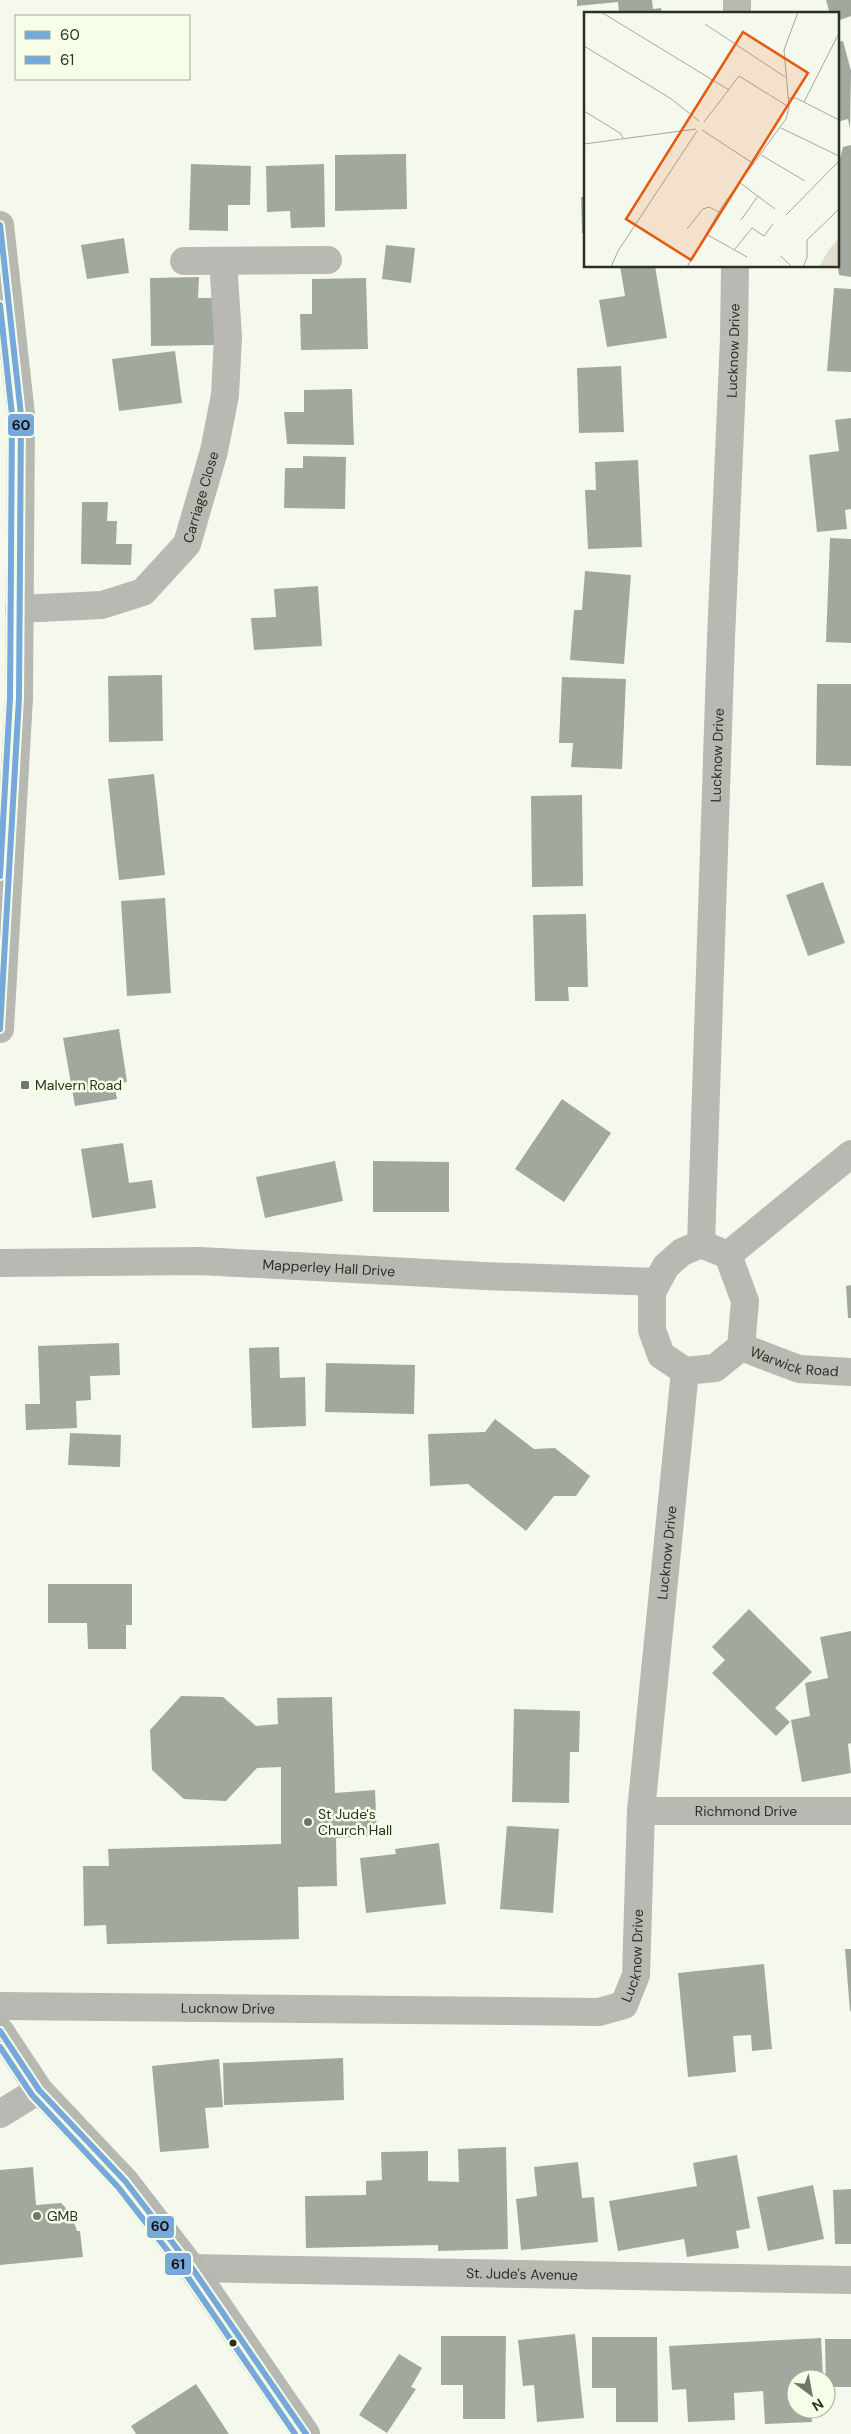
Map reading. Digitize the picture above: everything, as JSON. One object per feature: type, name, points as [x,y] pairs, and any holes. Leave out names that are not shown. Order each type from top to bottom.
[{"type":"main road","points":[[0,225],[7,328],[21,415],[19,698],[1,1014]]},
{"type":"main road","points":[[0,2031],[39,2090],[125,2180],[192,2268],[306,2434]]},
{"type":"street","points":[[184,261],[328,260]]},
{"type":"street","name":"Carriage Close","points":[[19,609],[102,605],[143,592],[187,544],[214,451],[225,395],[228,337],[223,261]]},
{"type":"street","name":"Lucknow Drive","points":[[701,1244],[735,268]]},
{"type":"street","points":[[728,1255],[851,1154]]},
{"type":"street","points":[[701,1244],[728,1255],[745,1301],[741,1347],[715,1368],[685,1371],[661,1355],[652,1330],[652,1292],[666,1266],[682,1252],[701,1244]]},
{"type":"street","name":"Mapperley Hall Drive","points":[[0,1263],[200,1262],[484,1276],[657,1282]]},
{"type":"street","name":"Warwick Road","points":[[741,1347],[800,1369],[851,1372]]},
{"type":"street","name":"Lucknow Drive","points":[[0,2006],[599,2012],[624,2005],[636,1975],[641,1811],[685,1371]]},
{"type":"street","name":"Richmond Drive","points":[[641,1811],[851,1811]]},
{"type":"street","points":[[0,2114],[39,2090]]},
{"type":"street","name":"St. Jude's Avenue","points":[[192,2268],[851,2280]]},
{"type":"building","points":[[577,0],[652,0],[653,9],[661,8],[662,12],[619,12],[618,2],[577,6]]},
{"type":"building","points":[[826,0],[851,0],[851,16],[838,21],[838,12],[829,12]]},
{"type":"building","points":[[843,41],[851,71],[850,128],[848,119],[838,122],[838,42]]},
{"type":"building","points":[[851,145],[851,277],[839,275],[838,268],[838,166],[843,147]]},
{"type":"building","points":[[406,154],[407,209],[335,211],[335,155]]},
{"type":"building","points":[[191,164],[251,166],[250,205],[228,205],[228,231],[189,230]]},
{"type":"building","points":[[324,164],[325,227],[291,228],[290,211],[267,212],[266,166]]},
{"type":"building","points":[[581,197],[584,197],[584,233],[582,233]]},
{"type":"building","points":[[124,238],[129,273],[87,279],[81,245]]},
{"type":"building","points":[[386,245],[415,248],[411,283],[382,279]]},
{"type":"building","points":[[620,268],[655,268],[667,338],[607,347],[599,300],[625,296]]},
{"type":"building","points":[[199,277],[198,298],[214,298],[214,345],[151,346],[150,278]]},
{"type":"building","points":[[366,278],[368,349],[301,350],[300,314],[312,314],[312,279]]},
{"type":"building","points":[[834,288],[851,289],[851,372],[827,371]]},
{"type":"building","points":[[175,351],[182,403],[119,411],[112,359]]},
{"type":"building","points":[[621,366],[624,432],[579,433],[577,368]]},
{"type":"building","points":[[352,389],[354,445],[287,444],[284,412],[304,412],[304,390]]},
{"type":"building","points":[[851,418],[851,509],[845,510],[847,529],[817,532],[809,455],[839,451],[835,420]]},
{"type":"building","points":[[303,456],[346,457],[345,509],[284,508],[285,468],[303,468]]},
{"type":"building","points":[[638,460],[642,547],[588,549],[585,490],[596,490],[595,462]]},
{"type":"building","points":[[82,502],[108,502],[107,521],[117,521],[116,544],[132,544],[131,565],[81,564]]},
{"type":"building","points":[[830,538],[851,539],[851,643],[826,642]]},
{"type":"building","points":[[585,571],[631,575],[624,664],[570,660],[574,610],[582,610]]},
{"type":"building","points":[[318,586],[322,646],[254,650],[251,618],[276,617],[274,589]]},
{"type":"building","points":[[162,675],[163,741],[109,742],[108,676]]},
{"type":"building","points":[[562,677],[626,679],[622,769],[571,767],[573,743],[559,743]]},
{"type":"building","points":[[817,684],[851,684],[851,766],[816,765]]},
{"type":"building","points":[[154,774],[165,875],[119,880],[108,779]]},
{"type":"building","points":[[582,795],[583,886],[532,887],[531,796]]},
{"type":"building","points":[[823,882],[845,943],[808,956],[786,895]]},
{"type":"building","points":[[165,898],[171,993],[127,996],[121,901]]},
{"type":"building","points":[[586,914],[588,987],[568,987],[569,1001],[535,1001],[533,915]]},
{"type":"building","points":[[119,1029],[127,1082],[114,1084],[117,1099],[75,1106],[63,1038]]},
{"type":"building","points":[[562,1099],[611,1133],[564,1202],[515,1169]]},
{"type":"building","points":[[123,1143],[129,1183],[152,1180],[156,1208],[92,1218],[81,1149]]},
{"type":"building","points":[[335,1161],[343,1201],[265,1218],[256,1177]]},
{"type":"building","points":[[373,1161],[449,1162],[449,1212],[373,1212]]},
{"type":"building","points":[[851,1285],[851,1318],[848,1318],[846,1286]]},
{"type":"building","points":[[119,1343],[120,1375],[90,1376],[91,1400],[76,1401],[77,1428],[26,1430],[25,1404],[40,1404],[38,1346]]},
{"type":"building","points":[[279,1347],[280,1378],[305,1377],[306,1426],[252,1428],[249,1348]]},
{"type":"building","points":[[326,1363],[415,1365],[414,1414],[325,1412]]},
{"type":"building","points":[[495,1419],[534,1449],[555,1448],[590,1476],[576,1496],[554,1496],[526,1531],[468,1484],[430,1486],[428,1434],[485,1432]]},
{"type":"building","points":[[70,1433],[121,1435],[120,1467],[68,1465]]},
{"type":"building","points":[[48,1584],[132,1584],[132,1625],[126,1625],[126,1649],[88,1649],[87,1623],[48,1623]]},
{"type":"building","points":[[749,1609],[812,1672],[775,1708],[790,1722],[776,1736],[712,1673],[725,1660],[712,1647]]},
{"type":"building","points":[[851,1631],[851,1743],[848,1744],[851,1773],[802,1782],[791,1720],[810,1716],[805,1683],[828,1678],[820,1637]]},
{"type":"building","name":"St Jude's Church Hall","points":[[181,1696],[223,1697],[256,1726],[278,1724],[277,1698],[332,1697],[335,1793],[375,1790],[377,1836],[336,1838],[337,1886],[298,1887],[299,1939],[107,1944],[106,1925],[84,1926],[83,1866],[109,1866],[108,1849],[281,1844],[281,1767],[257,1768],[226,1801],[184,1799],[152,1770],[150,1730]]},
{"type":"building","points":[[514,1709],[580,1711],[579,1752],[570,1752],[569,1803],[512,1802]]},
{"type":"building","points":[[507,1826],[559,1829],[553,1913],[500,1909]]},
{"type":"building","points":[[439,1843],[446,1904],[366,1913],[360,1858],[396,1854],[395,1849]]},
{"type":"building","points":[[845,1949],[851,1949],[851,2011],[850,2011]]},
{"type":"building","points":[[764,1964],[772,2049],[752,2051],[751,2035],[733,2036],[736,2072],[688,2077],[678,1973]]},
{"type":"building","points":[[343,2058],[344,2100],[224,2105],[223,2063]]},
{"type":"building","points":[[219,2059],[223,2107],[205,2108],[209,2148],[160,2152],[152,2066]]},
{"type":"building","points":[[506,2147],[508,2249],[438,2251],[438,2245],[306,2248],[305,2196],[366,2195],[366,2181],[382,2180],[381,2152],[428,2151],[428,2181],[459,2182],[458,2149]]},
{"type":"building","points":[[737,2155],[750,2228],[736,2231],[739,2248],[687,2257],[684,2239],[618,2251],[609,2201],[697,2186],[693,2163]]},
{"type":"building","points":[[578,2162],[582,2198],[594,2197],[598,2242],[521,2250],[516,2199],[537,2196],[534,2167]]},
{"type":"building","name":"GMB","points":[[33,2167],[36,2205],[61,2203],[71,2213],[77,2231],[80,2231],[83,2257],[0,2265],[0,2170]]},
{"type":"building","points":[[813,2185],[824,2239],[768,2251],[757,2197]]},
{"type":"building","points":[[851,2189],[851,2244],[835,2244],[833,2190]]},
{"type":"building","points":[[575,2334],[584,2418],[537,2422],[534,2385],[523,2386],[518,2340]]},
{"type":"building","points":[[441,2336],[506,2336],[505,2419],[463,2419],[463,2385],[441,2385]]},
{"type":"building","points":[[592,2337],[657,2337],[658,2422],[616,2422],[616,2388],[592,2388]]},
{"type":"building","points":[[821,2338],[823,2369],[786,2369],[786,2419],[812,2419],[812,2422],[765,2424],[763,2391],[734,2393],[735,2420],[688,2422],[686,2389],[672,2390],[669,2346]]},
{"type":"building","points":[[825,2339],[851,2339],[851,2387],[836,2387],[836,2369],[826,2369]]},
{"type":"building","points":[[399,2354],[422,2368],[411,2387],[416,2389],[387,2433],[359,2415]]},
{"type":"building","points":[[196,2384],[229,2434],[136,2434],[131,2426]]},
{"type":"transit line","name":"60","points":[[0,225],[21,415],[19,698],[0,1029]]},
{"type":"transit line","name":"61","points":[[0,305],[12,415],[10,698],[0,876]]},
{"type":"transit line","name":"60","points":[[0,2031],[39,2090],[125,2181],[192,2268],[306,2434]]},
{"type":"transit line","name":"61","points":[[0,2047],[32,2095],[118,2187],[185,2273],[295,2434]]},
{"type":"place","name":"Malvern Road","points":[[25,1085]]},
{"type":"place","name":"St Jude's Church Hall","points":[[308,1822]]},
{"type":"place","name":"GMB","points":[[37,2216]]}]
